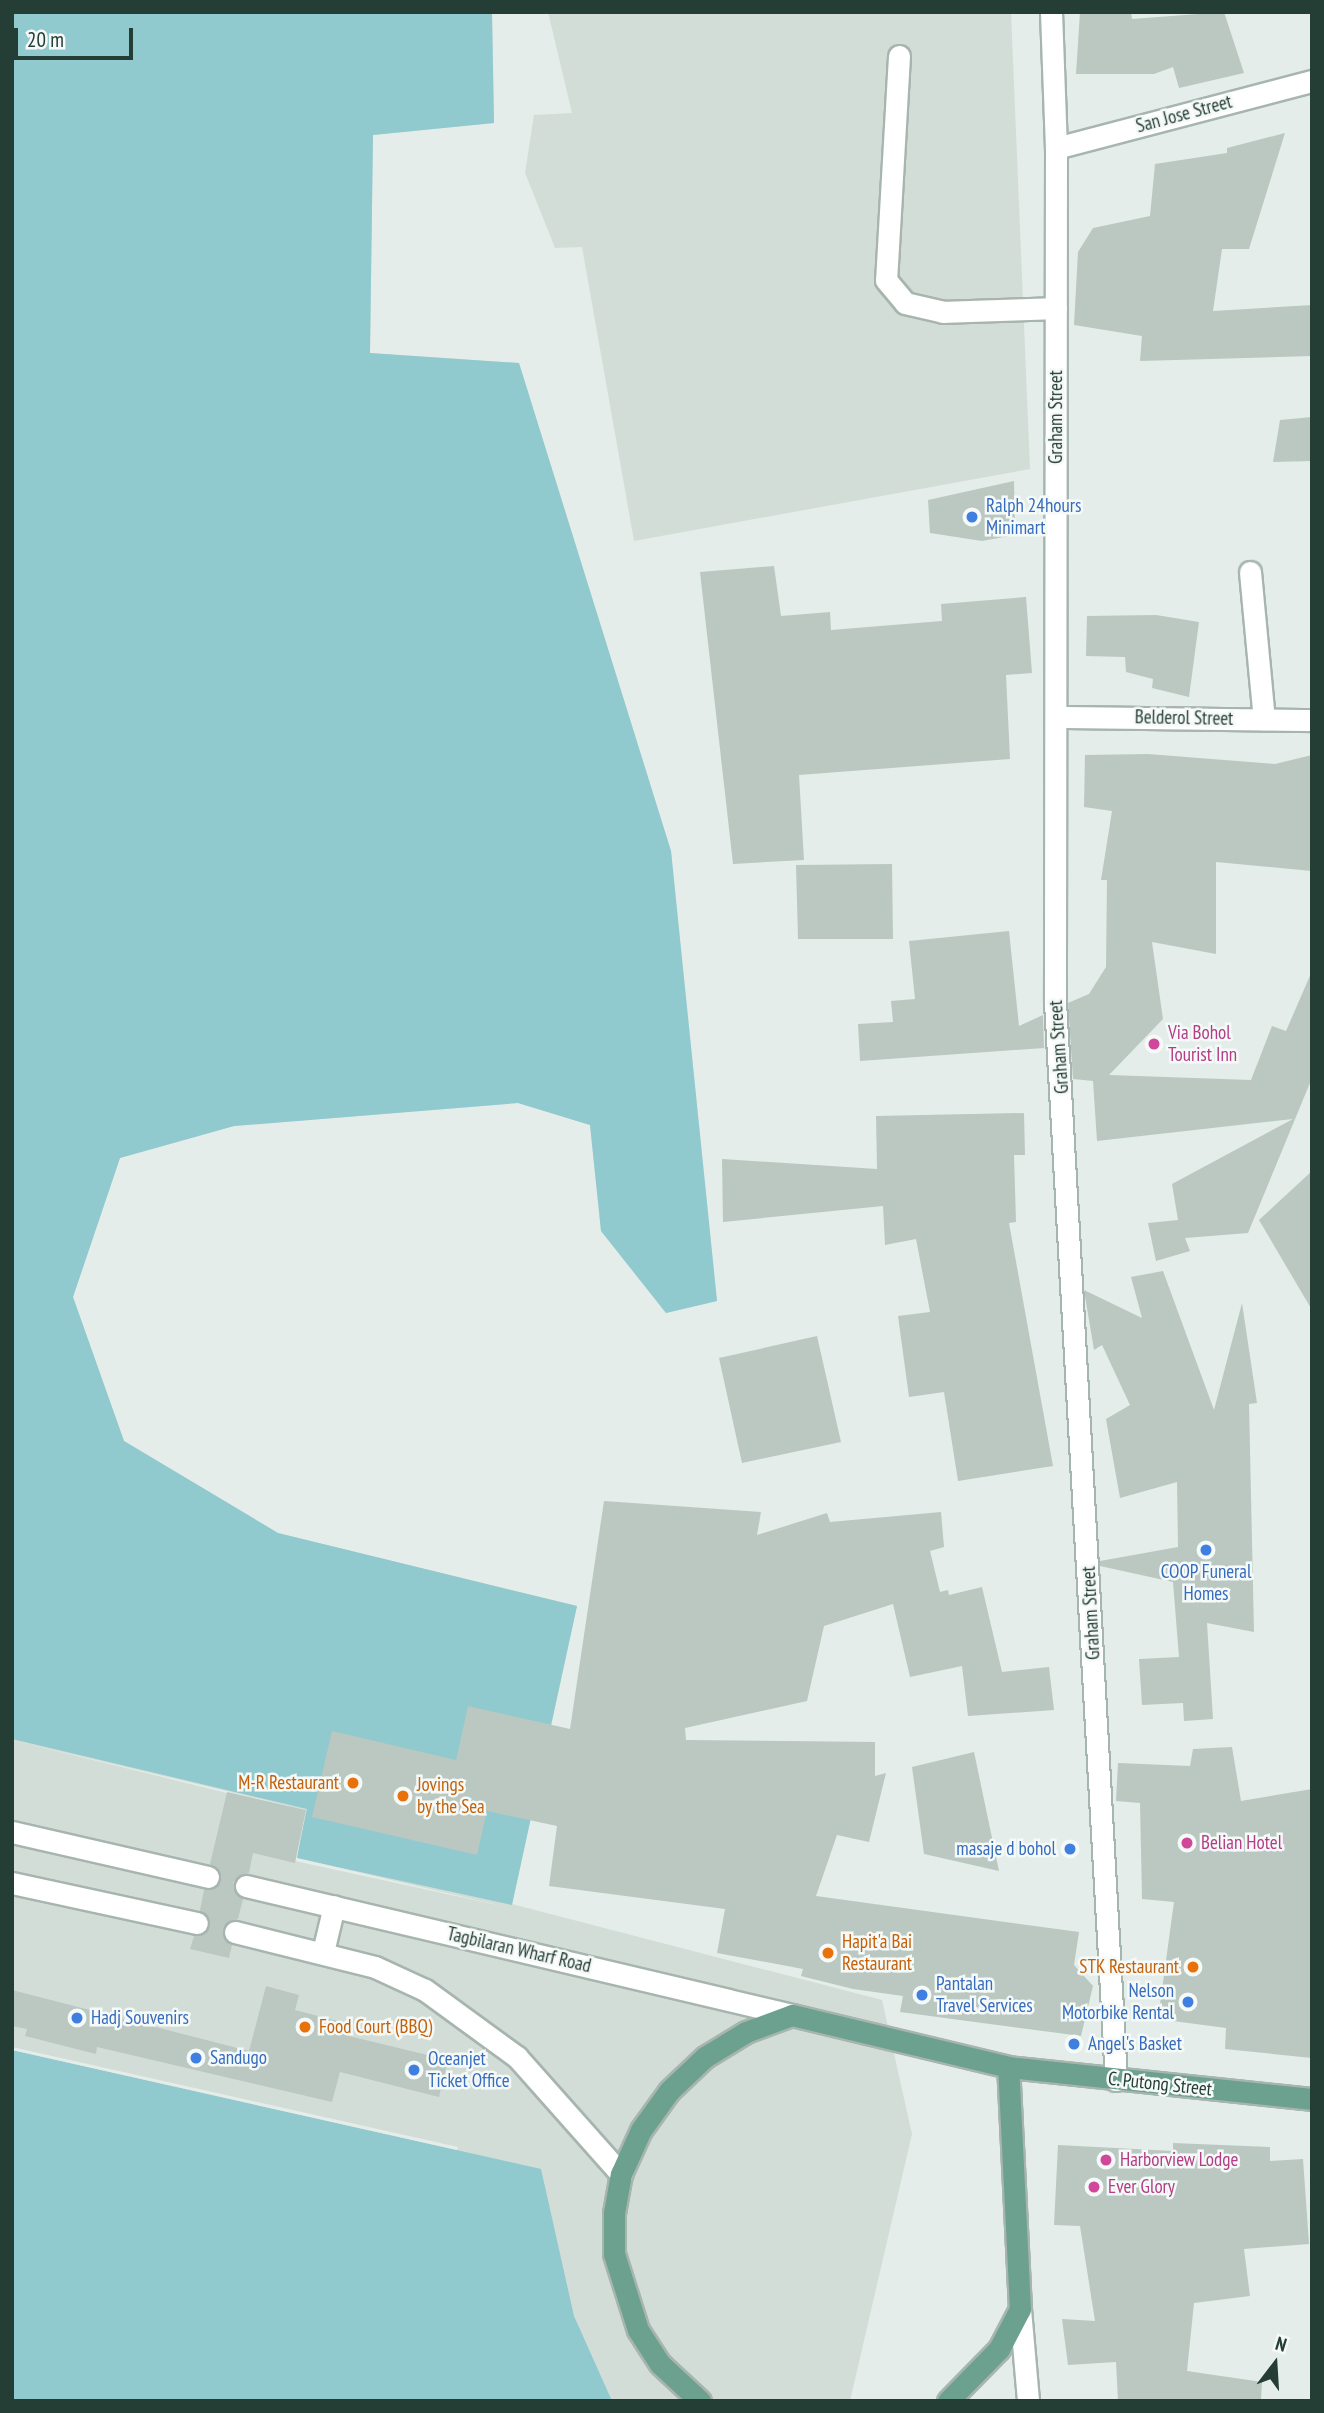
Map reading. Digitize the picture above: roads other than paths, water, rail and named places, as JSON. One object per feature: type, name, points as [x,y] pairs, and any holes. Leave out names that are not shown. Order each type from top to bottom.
[{"type":"main road","name":"Graham Street","points":[[1051,12],[1056,148],[1055,1002],[1116,2080]]},
{"type":"main road","points":[[899,56],[886,280],[905,303],[943,312],[1056,308]]},
{"type":"main road","name":"San Jose Street","points":[[1056,148],[1312,81]]},
{"type":"main road","points":[[1250,572],[1264,719]]},
{"type":"main road","name":"Belderol Street","points":[[1056,717],[1312,720]]},
{"type":"main road","points":[[12,1832],[208,1877]]},
{"type":"main road","points":[[12,1883],[197,1923]]},
{"type":"main road","name":"Tagbilaran Wharf Road","points":[[246,1886],[792,2015]]},
{"type":"main road","points":[[323,1952],[334,1906]]},
{"type":"main road","points":[[235,1932],[323,1952],[425,1990],[478,2024],[548,2089],[621,2174]]},
{"type":"main road","points":[[693,2398],[660,2364],[622,2293],[614,2254],[621,2174],[641,2130],[669,2091],[705,2057],[746,2032],[792,2015]]},
{"type":"main road","name":"C. Putong Street","points":[[792,2015],[1008,2067],[1312,2099]]},
{"type":"main road","points":[[1008,2067],[1020,2309],[1028,2401]]},
{"type":"main road","points":[[948,2401],[999,2349],[1020,2309]]},
{"type":"water","points":[[12,12],[492,12],[494,123],[373,135],[370,353],[519,363],[671,851],[717,1301],[666,1313],[601,1231],[590,1125],[518,1103],[234,1126],[120,1158],[73,1297],[124,1441],[278,1533],[577,1606],[512,1905],[296,1858],[307,1809],[12,1739]]},
{"type":"water","points":[[12,2050],[541,2169],[574,2316],[612,2401],[12,2401]]},
{"type":"place","name":"Ralph 24hours Minimart","points":[[972,517]]},
{"type":"place","name":"Via Bohol Tourist Inn","points":[[1154,1044]]},
{"type":"place","name":"COOP Funeral Homes","points":[[1206,1550]]},
{"type":"place","name":"M-R Restaurant","points":[[353,1783]]},
{"type":"place","name":"Jovings by the Sea","points":[[403,1796]]},
{"type":"place","name":"Belian Hotel","points":[[1187,1843]]},
{"type":"place","name":"masaje d bohol","points":[[1070,1849]]},
{"type":"place","name":"Hapit'a Bai Restaurant","points":[[828,1953]]},
{"type":"place","name":"STK Restaurant","points":[[1193,1967]]},
{"type":"place","name":"Pantalan Travel Services","points":[[922,1995]]},
{"type":"place","name":"Nelson Motorbike Rental","points":[[1188,2002]]},
{"type":"place","name":"Hadj Souvenirs","points":[[77,2018]]},
{"type":"place","name":"Food Court (BBQ)","points":[[305,2027]]},
{"type":"place","name":"Angel's Basket","points":[[1074,2044]]},
{"type":"place","name":"Sandugo","points":[[196,2058]]},
{"type":"place","name":"Oceanjet Ticket Office","points":[[414,2070]]},
{"type":"place","name":"Harborview Lodge","points":[[1106,2160]]},
{"type":"place","name":"Ever Glory","points":[[1094,2187]]}]
